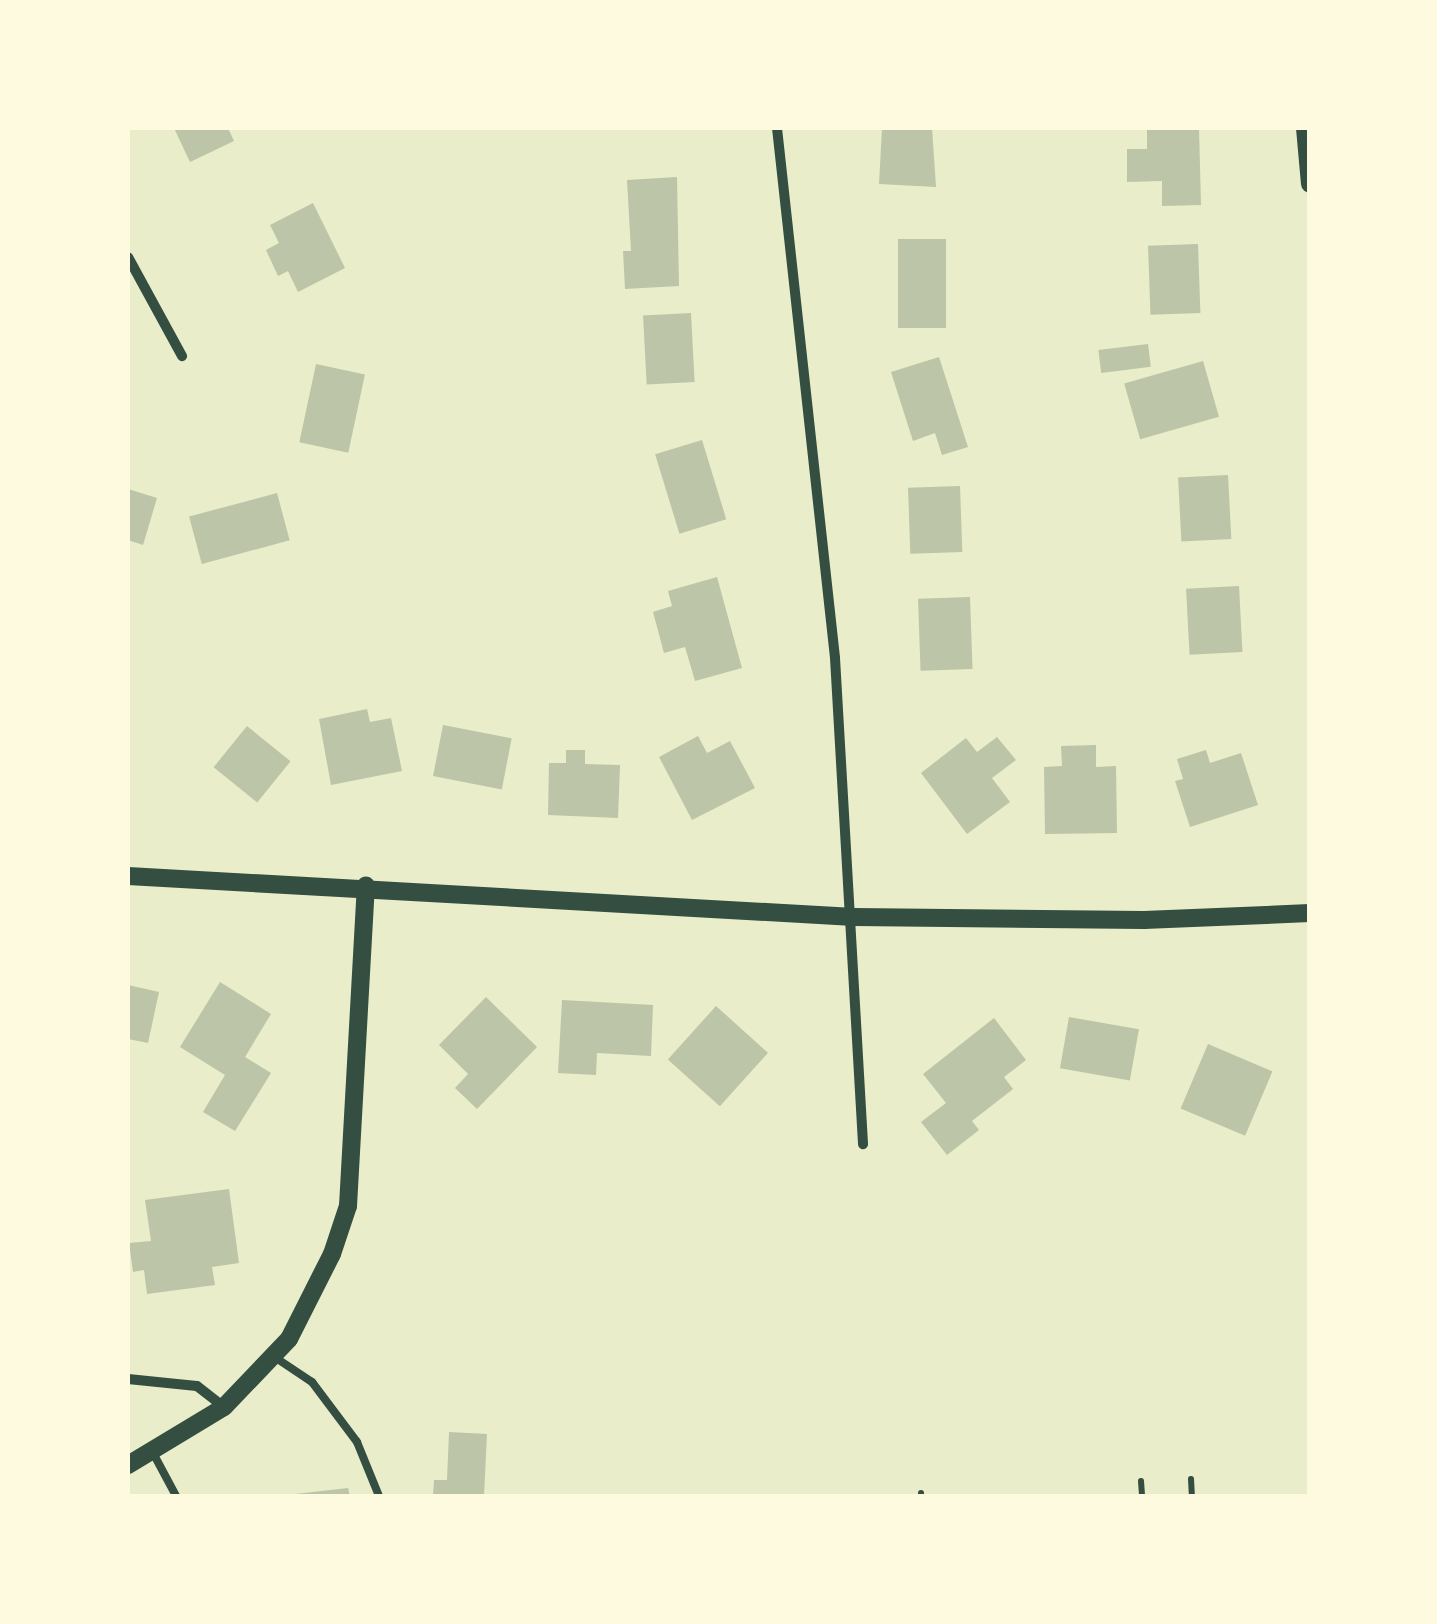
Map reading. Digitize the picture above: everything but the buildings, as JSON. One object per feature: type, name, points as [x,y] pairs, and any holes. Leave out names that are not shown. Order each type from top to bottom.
[{"type":"street","points":[[777,128],[835,658],[854,917],[864,1144]]},
{"type":"street","points":[[1305,128],[1310,184]]},
{"type":"street","points":[[128,257],[182,356]]},
{"type":"street","points":[[128,876],[366,886],[854,917],[1144,920],[1310,913]]},
{"type":"street","points":[[128,1465],[224,1407],[289,1339],[332,1254],[348,1206],[366,886]]},
{"type":"street","points":[[128,1379],[198,1386],[224,1407]]},
{"type":"lane","points":[[272,1356],[312,1382],[356,1442],[379,1496]]},
{"type":"lane","points":[[152,1450],[176,1496]]},
{"type":"path","points":[[1191,1479],[1192,1496]]},
{"type":"path","points":[[1141,1482],[1142,1496]]}]
